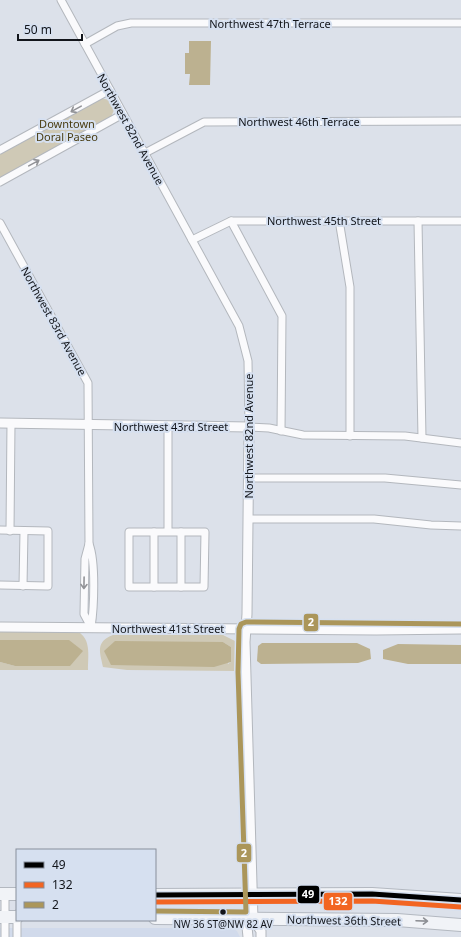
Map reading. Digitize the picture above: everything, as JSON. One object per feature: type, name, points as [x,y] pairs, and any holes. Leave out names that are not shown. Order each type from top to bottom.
[{"type":"main road","points":[[156,895],[372,894],[461,900]]},
{"type":"main road","name":"Northwest 36th Street","points":[[156,918],[398,920],[461,924]]},
{"type":"street","name":"Northwest 82nd Avenue","points":[[61,0],[236,320],[244,340],[249,368],[245,672],[253,919],[261,931],[261,937]]},
{"type":"street","name":"Northwest 47th Terrace","points":[[85,44],[117,26],[131,22],[461,23]]},
{"type":"street","points":[[0,150],[110,90]]},
{"type":"street","points":[[0,182],[123,114]]},
{"type":"street","name":"Northwest 46th Terrace","points":[[145,153],[204,122],[461,121]]},
{"type":"street","points":[[231,220],[282,316],[281,431]]},
{"type":"street","name":"Northwest 45th Street","points":[[192,240],[231,220],[461,221]]},
{"type":"street","points":[[339,220],[350,288],[350,436]]},
{"type":"street","points":[[418,220],[422,438]]},
{"type":"street","name":"Northwest 83rd Avenue","points":[[0,223],[88,383],[89,544],[85,559],[84,614],[91,627]]},
{"type":"street","name":"Northwest 43rd Street","points":[[0,423],[249,427],[265,428],[303,435],[422,438],[461,443]]},
{"type":"street","points":[[10,531],[11,424]]},
{"type":"street","points":[[168,426],[168,532]]},
{"type":"street","points":[[248,478],[385,478],[461,485]]},
{"type":"street","points":[[248,519],[369,519],[461,526]]},
{"type":"street","points":[[0,530],[48,531],[48,586],[0,585]]},
{"type":"street","points":[[23,586],[24,531]]},
{"type":"street","points":[[129,532],[154,532],[205,532],[204,587],[129,587],[129,532]]},
{"type":"street","points":[[154,532],[154,587]]},
{"type":"street","points":[[181,532],[181,587]]},
{"type":"street","name":"Northwest 41st Street","points":[[0,627],[459,630]]},
{"type":"street","points":[[7,894],[10,917],[16,937]]},
{"type":"street","points":[[5,937],[10,917]]},
{"type":"street","name":"Northwest 82nd Avenue","points":[[248,937],[247,927],[253,919]]},
{"type":"shaded area","points":[[189,41],[211,41],[210,85],[189,85],[190,74],[185,74],[185,53],[189,53]]},
{"type":"shaded area","points":[[0,640],[69,640],[83,651],[70,666],[15,666],[0,662]]},
{"type":"shaded area","points":[[115,641],[223,642],[231,647],[231,662],[214,667],[111,665],[104,651]]},
{"type":"shaded area","points":[[262,643],[357,643],[370,649],[371,659],[358,663],[261,664],[257,661],[258,646]]},
{"type":"shaded area","points":[[398,644],[461,645],[461,664],[408,664],[383,659],[383,650]]},
{"type":"shaded area","points":[[0,928],[231,928],[237,931],[240,937],[0,937]]},
{"type":"green space","name":"Downtown Doral Paseo","points":[[100,99],[106,99],[111,103],[114,110],[111,117],[0,179],[0,153]]},
{"type":"green space","points":[[0,630],[74,630],[80,633],[86,641],[88,647],[88,670],[0,670],[0,662],[15,666],[69,640],[0,640]]},
{"type":"green space","points":[[113,635],[223,635],[235,641],[237,671],[127,670],[103,667],[100,648],[103,641]],"holes":[[[223,642],[231,647],[231,662],[228,664]]]},
{"type":"transit line","name":"2","points":[[156,911],[246,912],[238,672],[239,629],[241,624],[246,622],[461,624]]},
{"type":"transit line","name":"49","points":[[156,895],[372,894],[461,900]]},
{"type":"transit line","name":"132","points":[[156,902],[372,901],[461,907]]},
{"type":"place","name":"NW 36 ST@NW 82 AV","points":[[223,912]]}]
